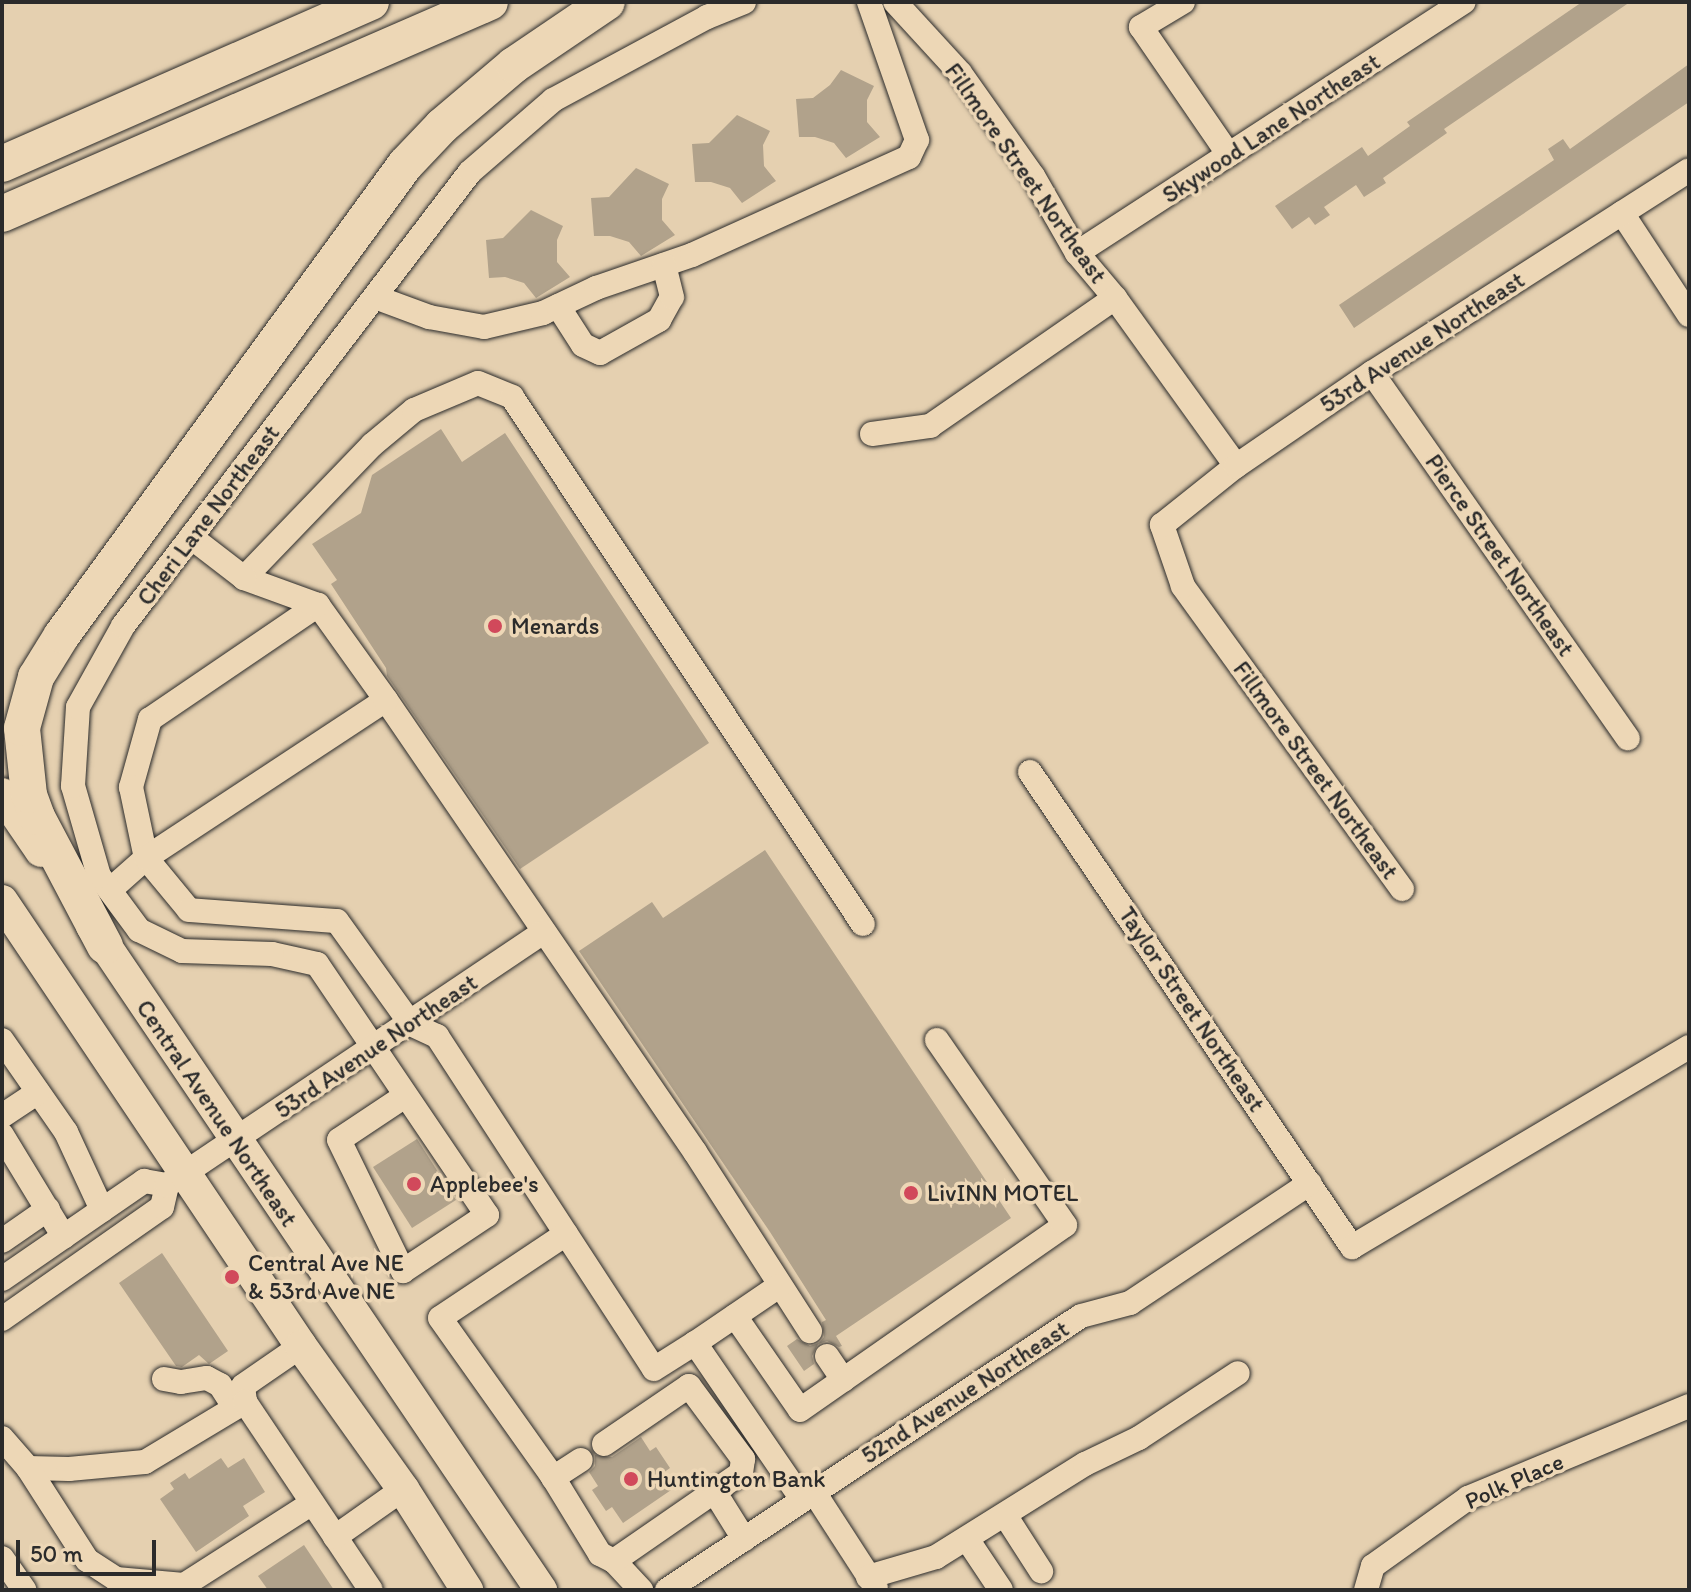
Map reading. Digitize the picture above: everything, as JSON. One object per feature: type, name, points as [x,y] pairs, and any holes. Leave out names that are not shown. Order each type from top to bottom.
[{"type":"highway","points":[[2,164],[371,2]]},
{"type":"highway","points":[[2,216],[490,2]]},
{"type":"highway","points":[[105,946],[37,817],[29,795],[22,728],[36,677],[71,622],[405,165],[442,126],[514,65],[607,2]]},
{"type":"main road","name":"Central Avenue Northeast","points":[[2,794],[541,1590]]},
{"type":"main road","points":[[2,901],[176,1179],[403,1489],[467,1590]]},
{"type":"street","name":"Cheri Lane Northeast","points":[[372,1048],[317,964],[272,954],[182,951],[139,930],[99,876],[73,786],[78,707],[123,626],[470,172],[553,100],[707,17],[744,2]]},
{"type":"street","points":[[375,297],[429,317],[484,327],[543,313],[596,288],[664,265],[830,195],[909,157],[917,140],[869,2]]},
{"type":"street","name":"Fillmore Street Northeast","points":[[895,2],[960,73],[1033,176],[1077,253],[1115,298],[1236,466]]},
{"type":"street","points":[[1183,2],[1141,27],[1229,155]]},
{"type":"street","name":"Skywood Lane Northeast","points":[[1077,253],[1464,2]]},
{"type":"street","name":"53rd Avenue Northeast","points":[[1162,525],[1236,466],[1372,373],[1689,170]]},
{"type":"street","points":[[1622,213],[1689,315]]},
{"type":"street","points":[[558,306],[583,345],[600,353],[659,320],[672,297],[664,265]]},
{"type":"street","points":[[872,434],[930,426],[1115,298]]},
{"type":"street","name":"Pierce Street Northeast","points":[[1372,373],[1628,738]]},
{"type":"street","points":[[244,578],[372,445],[414,410],[478,383],[512,397],[863,924]]},
{"type":"street","name":"Fillmore Street Northeast","points":[[1162,525],[1183,586],[1402,889]]},
{"type":"street","points":[[191,537],[244,578],[318,605],[695,1152],[810,1331]]},
{"type":"street","points":[[318,605],[150,719],[131,787],[146,858],[189,910],[337,921],[411,1024],[437,1036],[654,1369],[779,1286]]},
{"type":"street","points":[[110,890],[146,858],[386,700]]},
{"type":"street","name":"Taylor Street Northeast","points":[[1030,772],[1352,1247],[1689,1047]]},
{"type":"street","name":"53rd Avenue Northeast","points":[[2,1279],[144,1181],[176,1179],[544,932]]},
{"type":"street","points":[[735,1316],[800,1410],[1065,1225],[937,1040]]},
{"type":"street","points":[[372,1048],[487,1215],[403,1271],[339,1140],[405,1096]]},
{"type":"street","points":[[6,1054],[66,1132],[102,1210]]},
{"type":"street","points":[[2,1116],[38,1092]]},
{"type":"street","points":[[2,1135],[64,1237]]},
{"type":"street","name":"53rd Avenue Northeast","points":[[2,1319],[162,1207],[176,1179]]},
{"type":"street","name":"52nd Avenue Northeast","points":[[667,1590],[1081,1316],[1130,1303],[1310,1183]]},
{"type":"street","points":[[2,1241],[48,1209]]},
{"type":"street","points":[[566,1234],[440,1318],[553,1478],[600,1554],[614,1561],[641,1590]]},
{"type":"street","points":[[695,1343],[873,1583],[936,1557],[1085,1464],[1139,1438],[1238,1373]]},
{"type":"street","points":[[240,1405],[243,1386],[301,1346]]},
{"type":"street","points":[[827,1356],[843,1380]]},
{"type":"street","points":[[164,1379],[181,1382],[207,1378],[220,1385],[240,1405],[371,1590]]},
{"type":"street","points":[[604,1444],[689,1386],[743,1459],[741,1473],[614,1561]]},
{"type":"street","points":[[28,1468],[69,1469],[145,1462],[240,1405]]},
{"type":"street","name":"Polk Place","points":[[1366,1590],[1373,1566],[1468,1498],[1689,1406]]},
{"type":"street","points":[[2,1438],[28,1468],[87,1560],[116,1579],[184,1585],[312,1503]]},
{"type":"street","points":[[553,1478],[581,1460]]},
{"type":"street","points":[[335,1537],[403,1489]]},
{"type":"street","points":[[714,1491],[744,1539]]},
{"type":"street","points":[[1005,1515],[1041,1571]]},
{"type":"street","points":[[967,1539],[1001,1590]]},
{"type":"street","points":[[2,1558],[24,1590]]},
{"type":"building","points":[[1582,2],[1630,2],[1444,129],[1447,133],[1383,178],[1386,183],[1364,197],[1356,185],[1324,207],[1330,215],[1315,225],[1309,217],[1292,229],[1275,206],[1362,147],[1368,156],[1410,126],[1407,122]]},
{"type":"building","points":[[1689,64],[1689,102],[1354,328],[1339,305],[1554,160],[1548,149],[1563,139],[1570,149]]},
{"type":"building","points":[[841,70],[874,86],[867,100],[867,122],[880,137],[846,158],[834,143],[815,137],[799,137],[796,99],[813,98],[830,85]]},
{"type":"building","points":[[737,115],[770,131],[763,145],[764,166],[776,181],[742,203],[730,188],[711,182],[695,182],[692,144],[709,143]]},
{"type":"building","points":[[636,168],[669,184],[662,199],[662,220],[675,235],[641,256],[629,242],[610,236],[594,236],[591,198],[609,197]]},
{"type":"building","points":[[531,210],[563,226],[557,240],[557,262],[570,277],[536,298],[524,283],[505,277],[489,278],[486,240],[503,238]]},
{"type":"building","name":"Menards","points":[[441,429],[462,462],[505,433],[709,743],[520,869],[387,676],[386,668],[331,584],[337,580],[312,544],[361,513],[372,475]]},
{"type":"building","points":[[765,850],[1011,1218],[836,1336],[842,1346],[827,1341],[818,1344],[812,1356],[814,1364],[804,1371],[787,1346],[797,1339],[810,1346],[819,1343],[824,1337],[822,1322],[826,1320],[770,1232],[579,951],[652,902],[663,918]]},
{"type":"building","name":"Applebee's","points":[[417,1139],[456,1200],[412,1228],[373,1167]]},
{"type":"building","points":[[162,1253],[228,1351],[209,1364],[199,1355],[182,1367],[176,1366],[119,1283]]},
{"type":"building","name":"Huntington Bank","points":[[641,1437],[650,1451],[656,1447],[670,1468],[663,1473],[674,1488],[623,1523],[612,1507],[606,1511],[592,1490],[598,1486],[589,1472],[595,1466],[595,1455],[612,1457]]},
{"type":"building","points":[[221,1458],[228,1468],[244,1458],[265,1492],[243,1506],[249,1516],[196,1552],[160,1499],[174,1489],[170,1483],[185,1473],[189,1479]]},
{"type":"building","points":[[304,1545],[334,1590],[268,1590],[258,1576]]},
{"type":"place","name":"Menards","points":[[495,626]]},
{"type":"place","name":"Applebee's","points":[[414,1184]]},
{"type":"place","name":"LivINN MOTEL","points":[[911,1193]]},
{"type":"place","name":"Central Ave NE & 53rd Ave NE","points":[[232,1277]]},
{"type":"place","name":"Huntington Bank","points":[[631,1479]]}]
